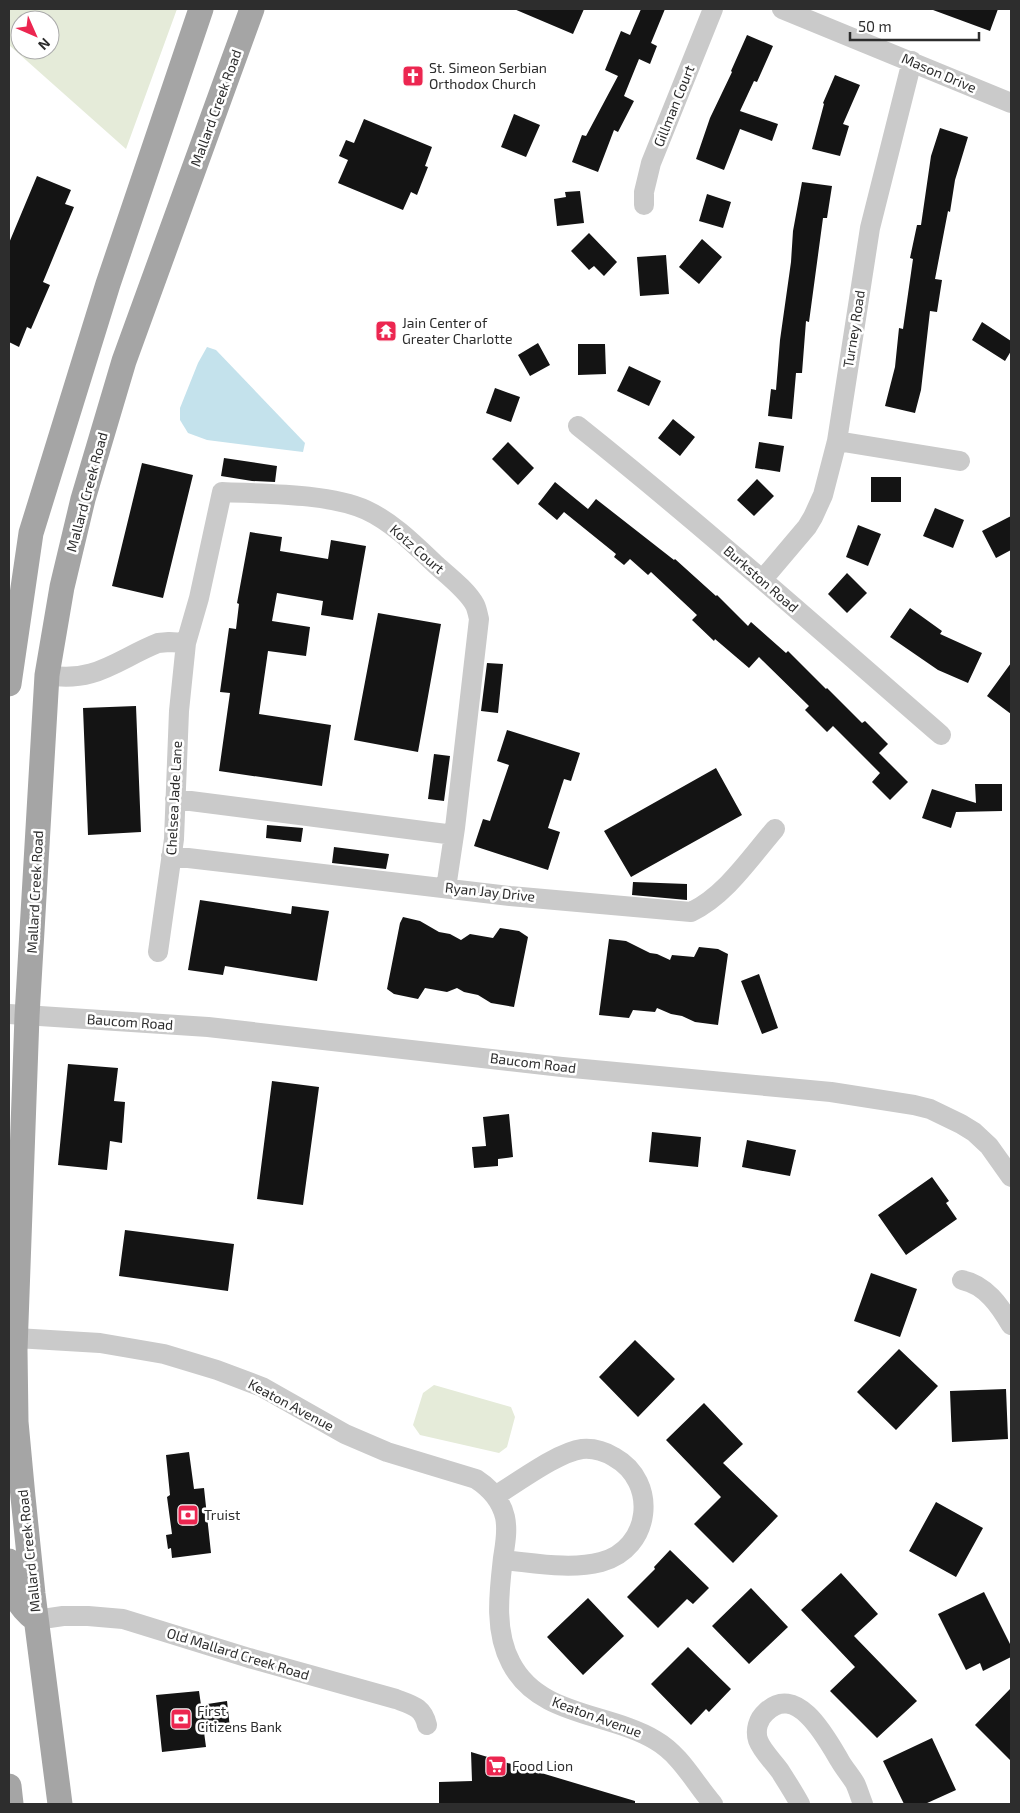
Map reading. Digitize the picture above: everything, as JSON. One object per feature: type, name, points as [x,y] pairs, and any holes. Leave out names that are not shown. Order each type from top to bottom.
[{"type":"main road","points":[[9,684],[31,533],[108,284],[201,9]]},
{"type":"main road","name":"Mallard Creek Road","points":[[60,1804],[36,1620],[16,1422],[18,1015],[47,675],[62,587],[83,500],[124,361],[252,9]]},
{"type":"main road","points":[[9,1561],[14,1592],[19,1605],[36,1620]]},
{"type":"main road","points":[[9,1786],[12,1804]]},
{"type":"street","name":"Gillman Court","points":[[644,205],[644,192],[651,163],[713,9]]},
{"type":"street","name":"Mason Drive","points":[[782,9],[1011,103]]},
{"type":"street","name":"Turney Road","points":[[762,579],[791,547],[813,517],[823,495],[837,441],[870,228],[912,62]]},
{"type":"street","name":"Burkston Road","points":[[578,426],[762,579],[941,735]]},
{"type":"street","points":[[837,441],[960,461]]},
{"type":"street","name":"Kotz Court","points":[[186,643],[199,598],[222,492],[302,496],[342,502],[365,509],[381,518],[407,538],[460,587],[475,605],[479,619],[446,888]]},
{"type":"street","points":[[47,675],[78,677],[96,672],[158,643],[186,643]]},
{"type":"street","name":"Chelsea Jade Lane","points":[[158,952],[174,839],[178,711],[186,643]]},
{"type":"street","points":[[175,799],[454,835]]},
{"type":"street","name":"Ryan Jay Drive","points":[[171,856],[510,896],[562,899],[691,912],[707,904],[725,888],[775,829]]},
{"type":"street","name":"Baucom Road","points":[[18,1015],[208,1027],[562,1067],[831,1092],[930,1109],[974,1132],[989,1146],[1009,1170]]},
{"type":"street","points":[[962,1280],[973,1283],[988,1294],[1002,1310],[1011,1325]]},
{"type":"street","name":"Keaton Avenue","points":[[16,1338],[100,1343],[164,1354],[217,1370],[262,1387],[345,1434],[378,1449],[476,1479],[495,1496],[505,1517],[506,1538],[499,1616],[501,1638],[512,1665],[525,1682],[550,1702],[631,1728],[655,1740],[674,1754],[713,1804]]},
{"type":"street","points":[[495,1496],[563,1454],[580,1449],[590,1449],[606,1452],[624,1462],[636,1476],[643,1493],[645,1508],[641,1526],[631,1544],[618,1555],[603,1562],[581,1566],[503,1560]]},
{"type":"street","name":"Old Mallard Creek Road","points":[[36,1620],[63,1616],[123,1619],[249,1658],[396,1699],[419,1709],[425,1717],[427,1725]]},
{"type":"street","points":[[800,1804],[780,1771],[761,1746],[758,1737],[758,1724],[762,1715],[770,1708],[780,1704],[788,1704],[801,1709],[816,1724],[829,1741],[855,1784],[863,1804]]},
{"type":"green space","points":[[9,9],[177,9],[126,149],[26,60],[60,60],[60,10],[10,10],[10,46]]},
{"type":"green space","points":[[434,1385],[511,1407],[515,1417],[507,1447],[499,1453],[420,1435],[413,1425],[423,1393]]},
{"type":"water","points":[[207,347],[216,350],[305,443],[303,452],[207,440],[188,433],[180,420],[180,408],[198,363]]},
{"type":"building","points":[[514,9],[584,9],[573,34]]},
{"type":"building","points":[[641,9],[665,9],[651,43],[657,46],[650,64],[639,59],[624,96],[634,101],[618,132],[614,130],[598,172],[572,162],[582,135],[586,136],[618,76],[605,70],[621,31],[630,35]]},
{"type":"building","points":[[933,9],[998,9],[990,31]]},
{"type":"building","points":[[747,35],[773,46],[757,82],[754,81],[740,111],[778,124],[772,141],[740,129],[724,170],[696,159],[710,118]]},
{"type":"building","points":[[835,75],[860,85],[843,124],[849,126],[840,156],[812,149],[823,103]]},
{"type":"building","points":[[514,114],[540,125],[526,157],[501,147]]},
{"type":"building","points":[[364,119],[432,147],[425,166],[428,167],[417,195],[411,192],[403,210],[338,183],[348,160],[339,156],[346,140],[354,143]]},
{"type":"building","points":[[940,128],[968,137],[955,180],[950,212],[948,211],[935,279],[942,280],[937,312],[930,311],[921,390],[915,413],[885,406],[895,367],[899,328],[903,329],[913,259],[910,258],[917,225],[921,225],[931,156]]},
{"type":"building","points":[[37,176],[71,190],[65,204],[74,207],[43,282],[50,285],[31,329],[27,327],[19,347],[9,342],[9,243]]},
{"type":"building","points":[[802,182],[832,186],[827,218],[823,218],[809,322],[806,321],[802,373],[796,373],[792,419],[768,416],[771,389],[776,390],[793,231]]},
{"type":"building","points":[[580,191],[584,223],[557,226],[554,199],[566,197],[565,192]]},
{"type":"building","points":[[707,194],[731,202],[723,228],[699,221]]},
{"type":"building","points":[[589,233],[617,262],[604,276],[594,266],[589,270],[571,251]]},
{"type":"building","points":[[702,239],[722,257],[699,284],[679,267]]},
{"type":"building","points":[[666,255],[669,294],[640,296],[637,257]]},
{"type":"building","points":[[982,322],[1011,341],[1011,351],[1005,361],[972,340]]},
{"type":"building","points":[[538,343],[550,365],[530,376],[518,355]]},
{"type":"building","points":[[578,344],[605,344],[606,374],[578,375]]},
{"type":"building","points":[[629,366],[661,381],[649,406],[617,391]]},
{"type":"building","points":[[495,388],[520,397],[511,422],[486,413]]},
{"type":"building","points":[[673,419],[695,437],[680,456],[658,438]]},
{"type":"building","points":[[508,442],[534,468],[518,485],[492,459]]},
{"type":"building","points":[[759,442],[784,446],[780,472],[755,468]]},
{"type":"building","points":[[224,458],[277,466],[275,482],[252,481],[221,476]]},
{"type":"building","points":[[142,463],[193,475],[163,598],[112,586]]},
{"type":"building","points":[[871,477],[901,477],[901,502],[871,502]]},
{"type":"building","points":[[757,479],[774,496],[754,516],[737,500]]},
{"type":"building","points":[[555,482],[588,509],[596,499],[675,559],[717,595],[748,626],[751,622],[786,653],[788,651],[862,723],[865,721],[888,744],[879,753],[908,782],[890,800],[872,782],[880,773],[833,726],[827,732],[805,710],[809,706],[759,657],[749,668],[715,639],[714,641],[692,620],[697,615],[651,572],[648,575],[630,559],[624,565],[614,557],[616,554],[564,512],[557,520],[538,504]]},
{"type":"building","points":[[935,508],[964,520],[953,548],[923,536]]},
{"type":"building","points":[[1011,516],[1011,550],[996,558],[982,531]]},
{"type":"building","points":[[858,525],[881,534],[868,566],[846,557]]},
{"type":"building","points":[[250,532],[282,537],[280,551],[328,559],[331,540],[366,546],[353,620],[321,615],[323,601],[277,593],[272,621],[310,627],[306,656],[268,651],[259,714],[331,725],[322,786],[219,771],[230,693],[220,692],[229,628],[236,629],[239,604],[237,603]]},
{"type":"building","points":[[847,573],[867,593],[847,613],[828,594]]},
{"type":"building","points":[[910,608],[942,631],[940,634],[982,653],[968,683],[938,670],[890,637]]},
{"type":"building","points":[[378,613],[441,624],[418,752],[354,740]]},
{"type":"building","points":[[487,663],[503,664],[498,713],[481,711]]},
{"type":"building","points":[[1011,663],[1011,714],[987,696]]},
{"type":"building","points":[[136,706],[141,832],[88,835],[83,708]]},
{"type":"building","points":[[507,730],[580,753],[571,781],[564,779],[548,828],[560,832],[548,870],[474,846],[483,819],[490,821],[509,765],[497,761]]},
{"type":"building","points":[[434,754],[450,756],[444,801],[428,799]]},
{"type":"building","points":[[716,768],[742,815],[631,877],[604,831]]},
{"type":"building","points":[[975,784],[1002,784],[1002,811],[956,812],[951,828],[922,818],[932,789],[976,803]]},
{"type":"building","points":[[267,825],[303,828],[301,842],[266,838]]},
{"type":"building","points":[[334,847],[389,854],[386,869],[332,863]]},
{"type":"building","points":[[633,882],[687,884],[687,900],[632,895]]},
{"type":"building","points":[[200,900],[291,914],[292,906],[329,911],[317,981],[225,966],[223,975],[188,970]]},
{"type":"building","points":[[403,917],[420,921],[439,932],[450,934],[461,940],[470,934],[493,938],[500,928],[519,931],[528,937],[514,1007],[491,1003],[478,995],[464,992],[457,988],[447,992],[425,988],[418,999],[394,994],[387,989],[400,923]]},
{"type":"building","points":[[609,939],[626,941],[650,953],[670,960],[672,955],[694,957],[699,947],[718,949],[728,954],[718,1025],[695,1022],[657,1008],[655,1012],[633,1010],[629,1018],[599,1015]]},
{"type":"building","points":[[759,974],[778,1028],[762,1034],[741,981]]},
{"type":"building","points":[[68,1064],[118,1068],[114,1101],[125,1102],[122,1143],[110,1141],[107,1170],[58,1165]]},
{"type":"building","points":[[272,1081],[319,1087],[303,1205],[257,1199]]},
{"type":"building","points":[[509,1114],[513,1157],[498,1159],[498,1166],[474,1168],[472,1147],[486,1146],[483,1117]]},
{"type":"building","points":[[652,1132],[701,1137],[698,1167],[649,1162]]},
{"type":"building","points":[[747,1140],[796,1150],[790,1176],[742,1167]]},
{"type":"building","points":[[932,1177],[949,1201],[946,1203],[957,1219],[906,1255],[878,1215]]},
{"type":"building","points":[[125,1230],[234,1244],[228,1291],[119,1276]]},
{"type":"building","points":[[871,1273],[917,1289],[900,1337],[854,1321]]},
{"type":"building","points":[[635,1340],[675,1379],[638,1417],[599,1377]]},
{"type":"building","points":[[899,1349],[938,1386],[896,1430],[857,1392]]},
{"type":"building","points":[[1006,1389],[1008,1439],[952,1442],[950,1391]]},
{"type":"building","points":[[704,1403],[743,1444],[723,1463],[778,1516],[733,1563],[694,1524],[721,1497],[666,1440]]},
{"type":"building","name":"Truist","points":[[189,1452],[194,1489],[204,1488],[211,1553],[172,1558],[171,1548],[168,1549],[166,1535],[172,1534],[167,1497],[170,1495],[166,1455]]},
{"type":"building","points":[[936,1502],[983,1528],[956,1577],[909,1551]]},
{"type":"building","points":[[670,1550],[709,1588],[693,1604],[687,1599],[658,1628],[627,1597],[655,1569],[654,1567]]},
{"type":"building","points":[[841,1573],[878,1614],[854,1636],[917,1701],[877,1738],[830,1691],[855,1667],[801,1610]]},
{"type":"building","points":[[751,1588],[788,1627],[749,1664],[712,1626]]},
{"type":"building","points":[[984,1592],[1011,1646],[1011,1657],[983,1671],[980,1663],[966,1670],[938,1614]]},
{"type":"building","points":[[588,1598],[624,1636],[583,1675],[547,1637]]},
{"type":"building","points":[[688,1647],[731,1689],[709,1712],[706,1709],[691,1725],[651,1684]]},
{"type":"building","points":[[1011,1688],[1011,1761],[975,1725]]},
{"type":"building","name":"First Citizens Bank","points":[[199,1691],[201,1705],[227,1701],[230,1728],[204,1732],[206,1747],[162,1752],[156,1695]]},
{"type":"building","points":[[932,1738],[956,1790],[925,1804],[904,1804],[883,1761]]},
{"type":"building","name":"Food Lion","points":[[471,1752],[635,1801],[635,1804],[439,1804],[439,1782],[472,1781]]},
{"type":"place","name":"St. Simeon Serbian Orthodox Church","points":[[413,76]]},
{"type":"place","name":"Jain Center of Greater Charlotte","points":[[386,331]]},
{"type":"place","name":"Truist","points":[[188,1515]]},
{"type":"place","name":"First Citizens Bank","points":[[181,1719]]},
{"type":"place","name":"Food Lion","points":[[496,1766]]}]
